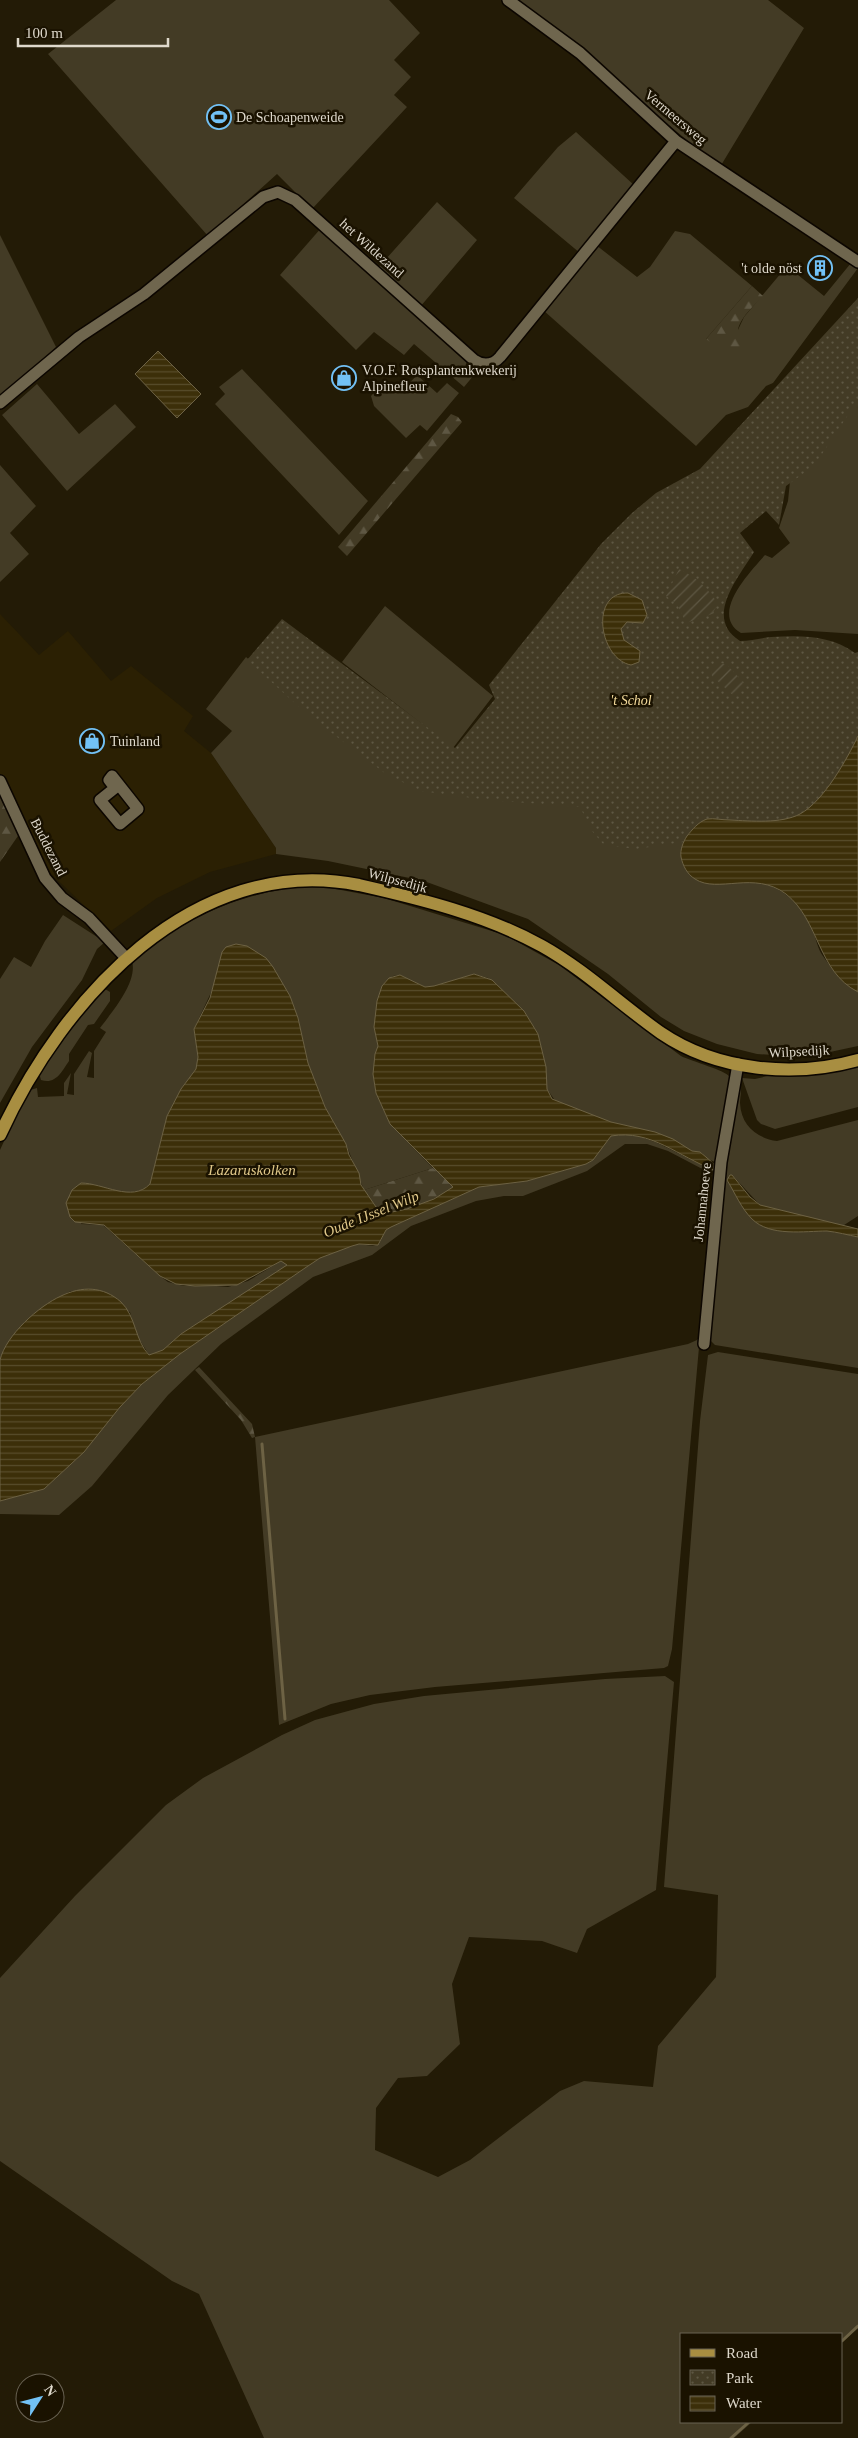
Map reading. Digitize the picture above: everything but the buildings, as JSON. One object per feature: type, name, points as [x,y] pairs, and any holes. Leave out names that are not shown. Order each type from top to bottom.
[{"type":"main road","name":"Wilpsedijk","points":[[0,1135],[35,1068],[57,1035],[93,992],[127,959],[165,928],[208,904],[267,884],[296,879],[337,880],[385,891],[466,914],[523,936],[554,953],[663,1034],[698,1052],[738,1064],[786,1070],[817,1068],[858,1060]]},
{"type":"street","name":"Vermeersweg","points":[[508,0],[580,53],[676,141],[858,262]]},
{"type":"street","name":"het Wildezand","points":[[0,403],[78,337],[144,294],[262,197],[278,192],[295,200],[474,360],[482,364],[490,364],[500,357],[676,141]]},
{"type":"street","name":"Buddezand","points":[[0,781],[45,878],[62,898],[89,918],[127,959]]},
{"type":"street","name":"Johannahoeve","points":[[704,1344],[721,1162],[738,1064]]},
{"type":"shaded area","points":[[0,614],[39,655],[68,631],[111,681],[131,666],[193,716],[184,731],[211,753],[276,848],[276,854],[210,872],[157,898],[111,931],[44,867],[0,774]]},
{"type":"green space","name":"De Schoapenweide","points":[[116,0],[389,0],[420,33],[394,60],[411,77],[394,95],[407,107],[312,209],[277,174],[208,236],[48,54]]},
{"type":"green space","points":[[515,0],[768,0],[804,28],[720,167]]},
{"type":"green space","points":[[576,132],[635,186],[580,253],[514,198],[558,147]]},
{"type":"green space","points":[[437,202],[477,240],[420,307],[377,269]]},
{"type":"green space","points":[[322,227],[475,366],[474,375],[464,387],[414,344],[404,355],[374,332],[356,350],[280,275]]},
{"type":"green space","points":[[675,231],[690,234],[752,286],[706,339],[737,332],[744,317],[787,266],[824,296],[851,263],[858,268],[773,383],[766,386],[748,407],[726,415],[696,446],[543,310],[596,245],[637,277],[650,267]]},
{"type":"green space","points":[[0,235],[56,347],[0,398]]},
{"type":"green space","points":[[752,286],[763,296],[740,323],[738,335],[743,348],[733,359],[706,339]]},
{"type":"green space","name":"'t Schol","points":[[858,298],[858,400],[814,466],[786,486],[779,525],[766,511],[740,533],[754,552],[733,585],[724,609],[724,621],[729,632],[740,641],[771,637],[804,636],[826,640],[846,647],[855,653],[858,652],[858,816],[636,849],[604,845],[592,831],[580,807],[487,800],[421,791],[386,774],[308,715],[247,660],[282,619],[455,748],[495,699],[489,685],[601,544],[632,513],[656,493],[700,469]]},
{"type":"green space","points":[[242,369],[368,501],[339,535],[215,404],[225,394],[219,387]]},
{"type":"green space","points":[[417,375],[437,393],[447,383],[459,393],[427,431],[420,425],[406,438],[374,406],[371,396],[386,380],[400,393]]},
{"type":"green space","points":[[37,384],[79,434],[115,404],[136,427],[67,491],[2,415]]},
{"type":"green space","points":[[858,389],[858,634],[795,630],[741,633],[732,625],[729,615],[735,593],[765,555],[772,558],[790,543],[779,528],[788,501],[791,471]]},
{"type":"green space","points":[[451,414],[458,417],[462,422],[347,556],[338,547]]},
{"type":"green space","points":[[0,465],[36,506],[10,533],[29,554],[0,582]]},
{"type":"green space","points":[[679,569],[696,579],[714,598],[718,604],[712,614],[686,623],[677,604],[666,596]]},
{"type":"green space","points":[[385,606],[493,696],[453,748],[342,662]]},
{"type":"green space","points":[[246,657],[324,725],[574,802],[675,827],[746,882],[757,882],[778,889],[803,911],[824,958],[843,980],[858,992],[858,1046],[816,1055],[774,1055],[757,1054],[717,1044],[684,1031],[661,1017],[608,974],[528,919],[424,881],[328,861],[276,854],[276,848],[211,753],[232,731],[206,709]]},
{"type":"green space","points":[[722,663],[728,666],[746,685],[735,697],[712,676],[711,672],[714,666]]},
{"type":"green space","points":[[0,788],[20,833],[0,862]]},
{"type":"green space","points":[[305,885],[384,898],[505,935],[559,965],[681,1056],[727,1074],[730,1077],[718,1163],[705,1158],[702,1153],[692,1151],[655,1132],[611,1122],[556,1102],[547,1089],[546,1067],[538,1034],[524,1011],[488,978],[474,974],[425,987],[400,975],[393,976],[385,982],[374,1027],[378,1046],[373,1074],[376,1093],[390,1124],[433,1168],[364,1190],[346,1144],[325,1107],[308,1063],[298,1018],[290,996],[273,968],[215,984],[194,1029],[198,1057],[196,1069],[181,1089],[167,1116],[150,1184],[138,1191],[123,1192],[93,1184],[81,1224],[103,1225],[160,1276],[168,1282],[184,1286],[228,1287],[248,1281],[281,1261],[286,1262],[286,1267],[181,1334],[163,1350],[149,1355],[136,1334],[130,1312],[71,1291],[59,1297],[30,1319],[21,1328],[0,1360],[0,1150],[27,1091],[37,1088],[38,1097],[64,1096],[64,1083],[71,1073],[67,1094],[74,1095],[74,1074],[89,1051],[92,1053],[87,1077],[94,1078],[94,1051],[106,1032],[100,1028],[128,987],[133,969],[132,961],[145,950],[189,922],[220,907],[259,894]]},
{"type":"green space","points":[[63,915],[105,942],[97,949],[82,980],[32,1047],[0,1103],[0,979],[14,957],[31,967],[45,941]]},
{"type":"green space","points":[[105,989],[110,992],[110,1001],[94,1024],[88,1025],[69,1054],[69,1061],[64,1069],[51,1081],[41,1080],[39,1073],[84,1008]]},
{"type":"green space","points":[[858,1065],[858,1107],[775,1129],[761,1124],[757,1120],[742,1078],[755,1079],[772,1075]]},
{"type":"green space","points":[[738,1084],[741,1091],[740,1103],[743,1118],[751,1129],[762,1137],[777,1141],[858,1120],[858,1216],[841,1227],[760,1205],[732,1175],[727,1180],[746,1211],[776,1230],[829,1231],[858,1237],[858,1368],[715,1345],[710,1340],[708,1332],[723,1164]]},
{"type":"green space","points":[[627,1134],[650,1140],[714,1170],[710,1173],[668,1151],[647,1144],[625,1144],[587,1171],[523,1196],[504,1196],[476,1201],[411,1226],[372,1255],[313,1277],[221,1344],[168,1395],[92,1486],[59,1515],[0,1514],[0,1501],[44,1489],[84,1452],[120,1407],[142,1384],[180,1354],[320,1258],[359,1244],[373,1246],[379,1244],[386,1230],[391,1227],[479,1187],[527,1181],[586,1164],[593,1160],[611,1136]]},
{"type":"green space","points":[[433,1168],[451,1183],[453,1188],[408,1210],[389,1213],[382,1211],[374,1205],[364,1190]]},
{"type":"green space","points":[[700,1336],[672,1649],[668,1666],[664,1668],[435,1687],[370,1695],[331,1704],[279,1725],[255,1437],[688,1344],[697,1340]]},
{"type":"green space","points":[[718,1352],[858,1374],[858,2328],[843,2341],[843,2333],[680,2333],[680,2423],[751,2423],[734,2438],[264,2438],[199,2294],[172,2281],[0,2161],[0,1978],[75,1896],[166,1805],[203,1778],[282,1735],[315,1720],[374,1704],[424,1696],[605,1679],[665,1676],[674,1682],[656,1890],[587,1929],[577,1953],[542,1941],[469,1937],[452,1984],[460,2044],[427,2076],[398,2078],[376,2108],[375,2150],[438,2177],[470,2160],[560,2091],[584,2081],[653,2087],[658,2046],[716,1977],[718,1895],[664,1887],[700,1421],[708,1355]]},
{"type":"green space","points":[[199,1367],[252,1424],[255,1437],[252,1438],[241,1420],[195,1370]]},
{"type":"water","points":[[158,351],[201,394],[177,418],[135,374]]},
{"type":"water","points":[[628,593],[642,600],[647,615],[643,623],[627,622],[621,629],[624,640],[640,651],[639,662],[631,665],[620,660],[612,651],[606,639],[603,626],[603,614],[608,603],[616,596]]},
{"type":"water","points":[[858,736],[858,992],[834,972],[806,918],[786,894],[774,887],[762,884],[704,883],[692,877],[688,872],[683,864],[681,854],[682,846],[687,836],[704,820],[766,821],[784,819],[800,814],[809,808],[818,800],[834,779]]},
{"type":"water","name":"Lazaruskolken","points":[[236,944],[247,946],[266,958],[290,996],[298,1018],[308,1063],[325,1107],[346,1144],[349,1155],[359,1173],[361,1185],[376,1207],[387,1213],[407,1209],[434,1199],[453,1187],[390,1124],[376,1093],[373,1074],[375,1054],[378,1046],[374,1027],[377,1001],[382,986],[389,978],[400,975],[425,987],[474,974],[492,980],[524,1011],[538,1034],[546,1067],[547,1089],[552,1099],[611,1122],[655,1132],[673,1139],[692,1151],[700,1152],[713,1163],[714,1170],[652,1140],[625,1135],[611,1136],[593,1160],[586,1164],[527,1181],[479,1187],[391,1227],[386,1230],[378,1245],[359,1244],[320,1258],[180,1354],[142,1384],[120,1407],[84,1452],[44,1489],[0,1501],[0,1360],[3,1350],[24,1322],[61,1296],[77,1290],[100,1290],[114,1297],[126,1308],[141,1343],[149,1355],[163,1350],[181,1334],[287,1265],[281,1261],[237,1285],[195,1286],[176,1284],[160,1276],[104,1225],[75,1222],[70,1217],[66,1203],[72,1190],[81,1183],[126,1192],[135,1192],[150,1184],[167,1116],[181,1089],[196,1069],[198,1057],[194,1029],[210,998],[222,952],[226,947]]},
{"type":"water","points":[[730,1175],[760,1205],[858,1229],[858,1237],[827,1231],[778,1231],[759,1225],[748,1215],[738,1200],[727,1180]]},
{"type":"waterway","points":[[262,1444],[285,1719]]},
{"type":"waterway","points":[[843,2340],[858,2326]]},
{"type":"waterway","points":[[731,2438],[748,2423]]},
{"type":"place","name":"De Schoapenweide","points":[[219,117]]},
{"type":"place","name":"'t olde nöst","points":[[820,268]]},
{"type":"place","name":"V.O.F. Rotsplantenkwekerij Alpinefleur","points":[[344,378]]},
{"type":"place","name":"Tuinland","points":[[92,741]]},
{"type":"water label","name":"Oude IJssel Wilp","points":[[371,1214]]}]
